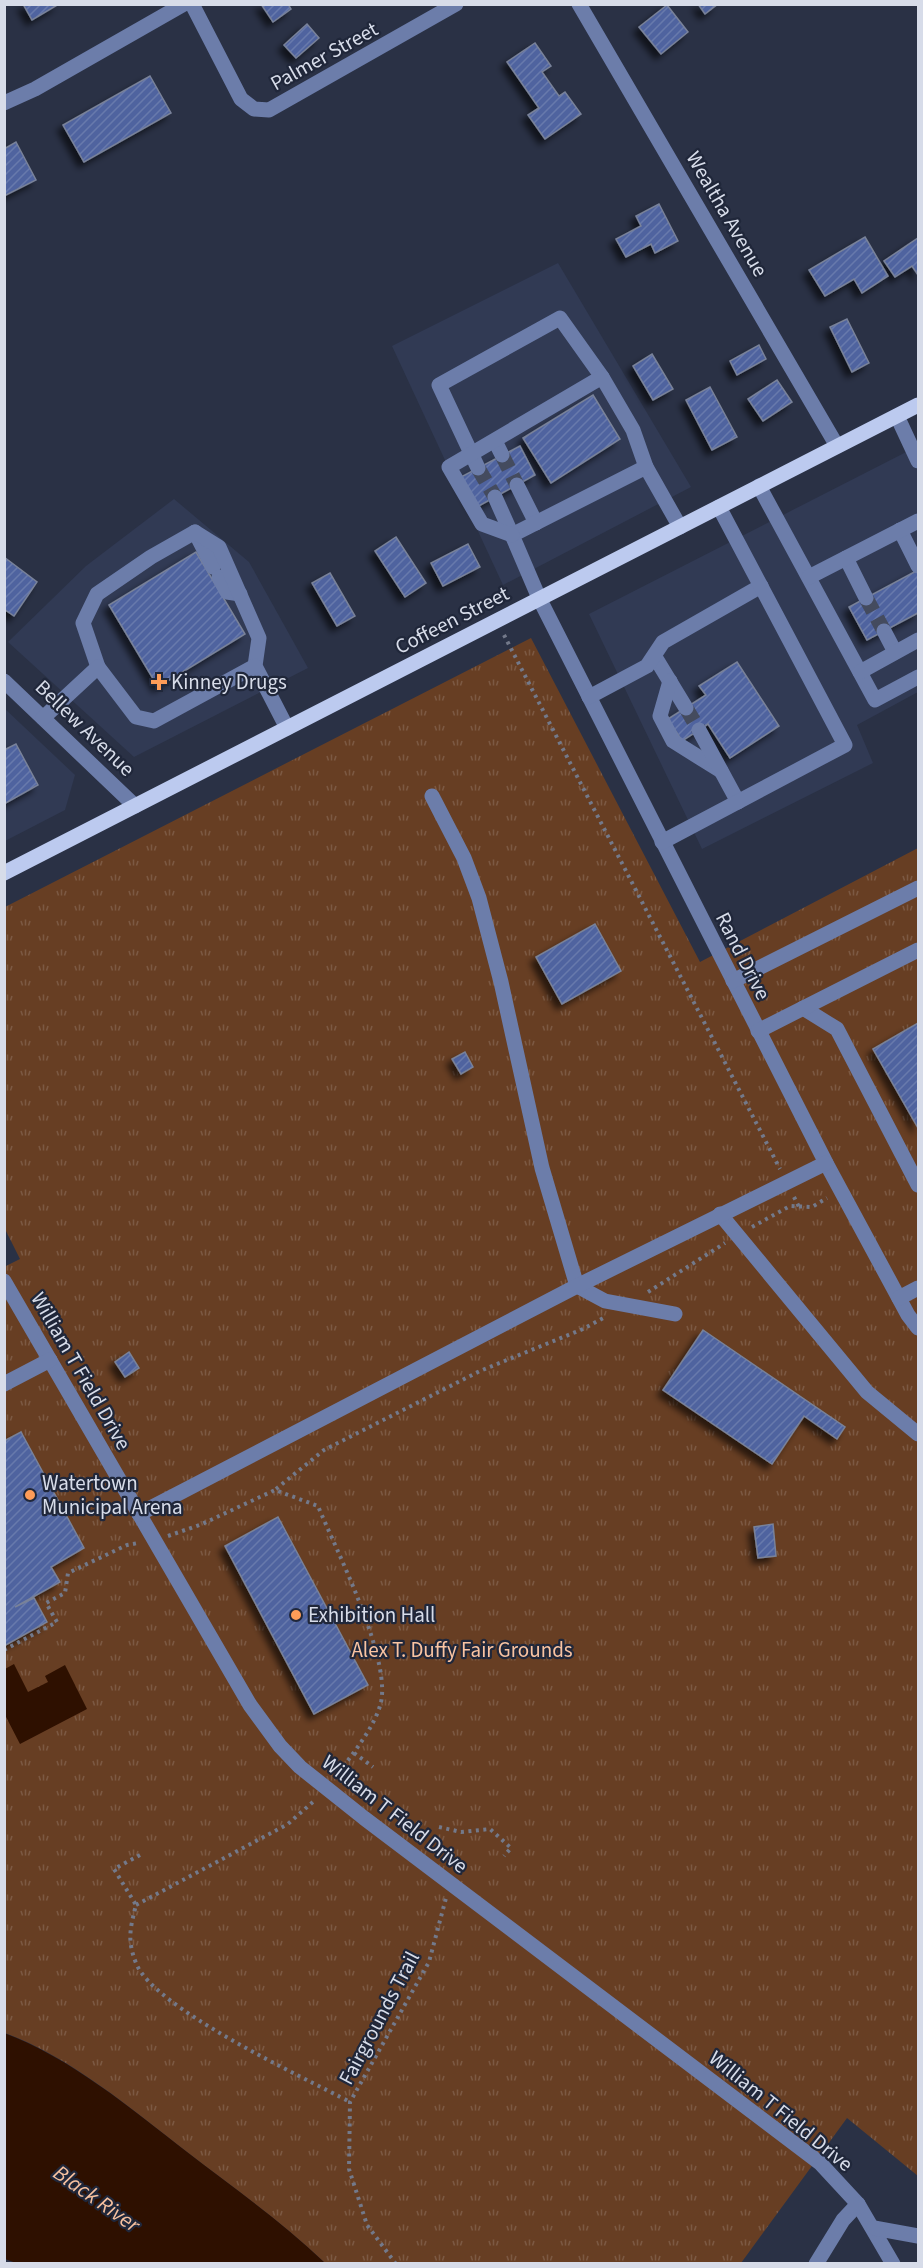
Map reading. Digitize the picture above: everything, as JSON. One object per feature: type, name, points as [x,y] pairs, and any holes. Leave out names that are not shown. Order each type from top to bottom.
[{"type":"main road","name":"Coffeen Street","points":[[4,873],[918,405]]},
{"type":"street","points":[[4,103],[35,89],[184,4]]},
{"type":"street","name":"Palmer Street","points":[[192,4],[241,99],[254,109],[269,110],[456,4]]},
{"type":"street","name":"Wealtha Avenue","points":[[579,4],[837,446]]},
{"type":"street","points":[[475,461],[439,385],[560,318],[602,377],[633,430],[646,468],[680,527]]},
{"type":"street","points":[[602,377],[495,441],[475,461],[449,467],[482,524],[512,535],[646,468]]},
{"type":"street","points":[[897,416],[918,460]]},
{"type":"street","points":[[495,441],[502,455]]},
{"type":"street","points":[[518,485],[536,523]]},
{"type":"street","points":[[759,486],[875,700],[918,677]]},
{"type":"street","name":"Rand Drive","points":[[495,497],[539,598],[758,1031],[826,1163],[899,1298],[918,1328]]},
{"type":"street","points":[[662,842],[845,746],[719,507]]},
{"type":"street","points":[[810,577],[918,521]]},
{"type":"street","points":[[900,530],[918,566]]},
{"type":"street","points":[[195,532],[227,592],[240,594]]},
{"type":"street","points":[[195,532],[219,547],[259,638],[255,666],[287,728]]},
{"type":"street","points":[[195,532],[150,557],[97,594],[83,623],[98,667],[136,717],[154,721],[255,666]]},
{"type":"street","points":[[846,558],[866,598]]},
{"type":"street","points":[[589,698],[647,666],[663,642],[761,586]]},
{"type":"street","points":[[885,631],[896,652]]},
{"type":"street","points":[[860,672],[918,640]]},
{"type":"street","points":[[654,657],[686,708]]},
{"type":"street","points":[[43,718],[98,667]]},
{"type":"street","name":"Bellew Avenue","points":[[4,681],[135,806]]},
{"type":"street","points":[[669,681],[660,716],[673,741],[720,771]]},
{"type":"street","points":[[699,730],[738,802]]},
{"type":"street","points":[[432,796],[464,858],[479,898],[501,982],[542,1168],[577,1286],[605,1301],[675,1314]]},
{"type":"street","points":[[733,981],[918,888]]},
{"type":"street","points":[[758,1031],[918,950]]},
{"type":"street","points":[[803,1008],[837,1029],[918,1185]]},
{"type":"street","points":[[139,1514],[577,1286],[826,1163]]},
{"type":"street","points":[[720,1214],[867,1392],[918,1434]]},
{"type":"street","name":"William T Field Drive","points":[[4,1281],[250,1705],[280,1746],[309,1774],[449,1883],[820,2163],[858,2204],[893,2264]]},
{"type":"street","points":[[899,1298],[918,1288]]},
{"type":"street","points":[[4,1384],[50,1360]]},
{"type":"street","points":[[816,2264],[843,2220],[858,2204]]},
{"type":"street","points":[[874,2228],[918,2236]]},
{"type":"path","points":[[497,621],[799,1207]]},
{"type":"path","points":[[275,1490],[324,1450],[480,1371],[583,1329],[627,1305],[738,1235],[790,1206],[812,1207],[841,1190]]},
{"type":"path","points":[[354,1753],[373,1767]]},
{"type":"path","points":[[439,1827],[461,1832],[490,1829],[511,1848],[504,1857]]},
{"type":"path","points":[[140,1855],[114,1869],[135,1905],[128,1936],[136,1965],[151,1986],[183,2011],[350,2102]]},
{"type":"path","name":"Fairgrounds Trail","points":[[396,2264],[367,2225],[349,2169],[350,2102],[429,1962],[449,1883]]},
{"type":"shaded area","points":[[558,263],[691,487],[503,585],[392,346]]},
{"type":"shaded area","points":[[918,446],[918,692],[857,725],[873,763],[702,849],[589,614]]},
{"type":"shaded area","points":[[174,499],[249,562],[308,668],[134,757],[8,642],[86,566]]},
{"type":"shaded area","points":[[4,708],[75,775],[65,810],[5,841]]},
{"type":"green space","name":"Alex T. Duffy Fair Grounds","points":[[531,638],[700,962],[918,848],[918,2176],[847,2118],[741,2263],[325,2263],[258,2206],[100,2085],[53,2055],[5,2033],[4,1267],[20,1259],[5,1229],[5,907]]},
{"type":"water","points":[[14,1664],[28,1692],[48,1682],[45,1676],[65,1665],[87,1709],[20,1744],[5,1715],[5,1669]]},
{"type":"water","name":"Black River","points":[[4,2033],[52,2055],[99,2085],[258,2206],[325,2263],[19,2264],[5,2259]]},
{"type":"building","points":[[23,4],[59,4],[32,20]]},
{"type":"building","points":[[261,4],[288,4],[291,9],[273,22]]},
{"type":"building","points":[[698,4],[718,4],[705,14]]},
{"type":"building","points":[[667,5],[688,32],[661,54],[639,27]]},
{"type":"building","points":[[307,24],[319,38],[296,58],[284,45]]},
{"type":"building","points":[[535,43],[551,66],[542,72],[559,96],[565,92],[581,114],[545,139],[528,115],[539,108],[507,62]]},
{"type":"building","points":[[150,76],[171,113],[84,162],[63,125]]},
{"type":"building","points":[[16,142],[36,180],[4,196],[4,149]]},
{"type":"building","points":[[659,204],[678,241],[655,253],[651,244],[626,257],[616,239],[641,226],[636,216]]},
{"type":"building","points":[[865,237],[888,276],[862,293],[854,279],[825,296],[809,270]]},
{"type":"building","points":[[918,238],[918,275],[912,266],[895,277],[884,261]]},
{"type":"building","points":[[847,319],[869,363],[852,372],[830,327]]},
{"type":"building","points":[[759,345],[766,359],[737,375],[730,361]]},
{"type":"building","points":[[652,354],[673,389],[653,400],[633,366]]},
{"type":"building","points":[[777,380],[792,402],[763,421],[748,399]]},
{"type":"building","points":[[710,387],[737,437],[712,450],[686,400]]},
{"type":"building","points":[[593,395],[620,439],[551,483],[523,438]]},
{"type":"building","points":[[520,446],[535,475],[477,507],[461,477]]},
{"type":"building","points":[[396,537],[426,583],[405,597],[375,551]]},
{"type":"building","points":[[468,544],[480,567],[443,586],[431,563]]},
{"type":"building","points":[[196,552],[245,634],[158,687],[109,605]]},
{"type":"building","points":[[4,557],[37,582],[14,616],[4,609]]},
{"type":"building","points":[[918,570],[918,613],[867,640],[849,607]]},
{"type":"building","points":[[330,573],[355,616],[337,626],[312,583]]},
{"type":"building","points":[[737,662],[779,726],[730,758],[708,724],[682,741],[668,719],[706,695],[699,686]]},
{"type":"building","points":[[16,744],[38,785],[4,804],[4,750]]},
{"type":"building","points":[[595,924],[621,971],[562,1004],[536,957]]},
{"type":"building","points":[[918,1023],[918,1128],[873,1049]]},
{"type":"building","points":[[465,1052],[473,1067],[461,1074],[452,1059]]},
{"type":"building","points":[[703,1330],[845,1427],[837,1439],[804,1416],[772,1464],[663,1390]]},
{"type":"building","points":[[129,1352],[139,1368],[125,1377],[115,1362]]},
{"type":"building","name":"Watertown Municipal Arena","points":[[21,1432],[84,1548],[51,1567],[60,1582],[15,1607],[34,1598],[47,1622],[4,1646],[4,1441]]},
{"type":"building","name":"Exhibition Hall","points":[[278,1517],[368,1685],[314,1714],[225,1546]]},
{"type":"building","points":[[773,1524],[776,1556],[758,1558],[754,1527]]},
{"type":"tunnel","points":[[502,455],[517,485]]},
{"type":"tunnel","points":[[478,468],[495,497]]},
{"type":"tunnel","points":[[866,598],[884,631]]},
{"type":"tunnel","points":[[686,708],[699,730]]},
{"type":"place","name":"Kinney Drugs","points":[[159,682]]},
{"type":"place","name":"Watertown Municipal Arena","points":[[30,1495]]},
{"type":"place","name":"Exhibition Hall","points":[[296,1615]]}]
